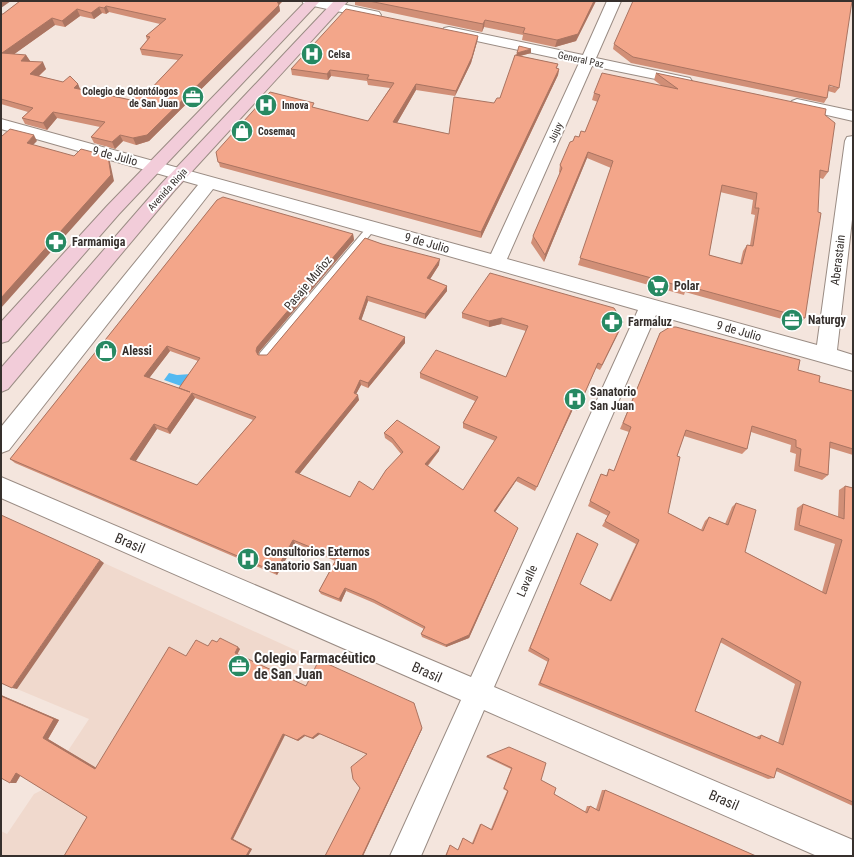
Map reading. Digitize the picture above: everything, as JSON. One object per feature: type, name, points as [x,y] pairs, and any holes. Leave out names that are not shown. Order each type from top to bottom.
[{"type":"main road","name":"Avenida Rioja","points":[[1,335],[113,210],[312,1]]},
{"type":"main road","name":"Avenida Rioja","points":[[1,383],[180,174],[338,4]]},
{"type":"main road","points":[[118,245],[118,233],[123,220],[158,178],[159,172],[154,166]]},
{"type":"street","points":[[312,1],[338,4],[390,18]]},
{"type":"street","name":"Jujuy","points":[[496,263],[614,1]]},
{"type":"street","name":"General Paz","points":[[436,28],[702,84]]},
{"type":"street","points":[[786,102],[853,116]]},
{"type":"street","name":"9 de Julio","points":[[1,124],[853,363]]},
{"type":"street","name":"Aberastain","points":[[826,355],[853,141]]},
{"type":"street","points":[[1,443],[210,182]]},
{"type":"street","name":"Lavalle","points":[[405,856],[650,306]]},
{"type":"street","name":"Brasil","points":[[1,488],[853,856]]},
{"type":"lane","name":"Pasaje Muñoz","points":[[264,356],[372,228]]},
{"type":"shaded area","name":"Colegio Farmacéutico de San Juan","points":[[104,563],[414,704],[326,856],[1,856],[1,831],[7,834],[34,794],[42,790],[89,719],[17,689]]},
{"type":"water","points":[[169,373],[177,375],[191,374],[181,386],[164,380]]},
{"type":"building","points":[[20,1],[277,1],[279,5],[147,135],[133,138],[120,135],[112,142],[91,137],[105,122],[53,112],[43,123],[22,118],[33,108],[1,99],[1,14]],"holes":[[[106,6],[166,19],[146,36],[150,37],[140,49],[183,55],[147,93],[139,91],[131,100],[74,88],[78,84],[70,76],[63,82],[30,74],[43,62],[21,61],[26,55],[2,53],[52,18],[62,21],[77,9],[91,13],[99,7],[104,8]]]},
{"type":"building","points":[[369,1],[594,1],[578,34],[557,40],[523,33],[525,28],[485,20],[483,24]]},
{"type":"building","points":[[633,1],[852,1],[839,88],[829,85],[827,98],[633,57],[614,44]]},
{"type":"building","points":[[346,9],[478,36],[472,57],[456,91],[416,84],[393,122],[449,134],[454,97],[494,103],[497,98],[500,98],[515,55],[558,64],[556,68],[559,69],[481,232],[218,162],[216,152],[270,92],[314,103],[312,107],[368,121],[394,83],[367,79],[369,75],[330,70],[327,74],[291,69]]},
{"type":"building","points":[[519,46],[531,49],[517,53]]},
{"type":"building","points":[[602,73],[678,89],[656,73],[826,109],[825,115],[835,123],[828,172],[820,170],[818,212],[821,213],[805,318],[687,286],[687,288],[580,258],[613,161],[588,152],[545,255],[533,236],[562,168],[560,165],[570,142],[573,141],[575,136],[579,137],[581,131],[585,132],[600,95],[594,93]],"holes":[[[722,185],[757,193],[755,208],[759,208],[753,246],[747,245],[742,264],[709,255]]]},
{"type":"building","points":[[10,129],[34,135],[27,143],[74,156],[81,149],[108,156],[111,175],[1,298],[1,136]]},
{"type":"building","points":[[223,197],[353,234],[257,347],[256,351],[258,355],[267,355],[365,238],[440,259],[427,278],[447,286],[425,314],[367,296],[359,319],[405,337],[368,383],[360,380],[354,393],[358,395],[295,472],[350,497],[359,481],[373,490],[386,470],[403,452],[392,438],[384,433],[397,420],[440,447],[425,464],[463,490],[497,437],[463,423],[478,397],[420,373],[436,350],[506,377],[528,326],[502,318],[489,321],[462,313],[490,273],[614,308],[623,322],[602,365],[598,363],[579,406],[574,404],[537,487],[518,477],[494,511],[518,528],[469,635],[446,645],[421,634],[425,627],[374,600],[345,588],[339,599],[319,591],[337,558],[293,540],[275,572],[10,459],[217,200]],"holes":[[[167,346],[200,358],[179,388],[190,392],[144,376]],[[192,393],[256,417],[197,485],[130,459],[154,424],[167,429]]]},
{"type":"building","points":[[670,327],[676,327],[800,360],[798,370],[820,376],[819,382],[853,391],[853,449],[830,442],[828,475],[799,466],[801,449],[796,447],[796,440],[752,426],[747,449],[686,430],[677,456],[680,457],[668,513],[703,531],[709,517],[728,525],[736,503],[756,510],[745,552],[826,594],[842,540],[799,525],[803,504],[844,519],[845,486],[853,488],[853,802],[777,768],[774,778],[540,683],[549,659],[530,648],[577,533],[598,544],[580,584],[611,601],[639,540],[605,521],[610,512],[590,501],[601,474],[607,476],[609,469],[614,471],[631,427],[623,423],[660,333]],"holes":[[[722,638],[801,682],[783,745],[761,735],[760,739],[695,711]]]},
{"type":"building","points":[[1,515],[100,560],[12,688],[1,683]]},
{"type":"building","points":[[220,638],[238,647],[235,653],[306,686],[319,660],[414,703],[422,728],[362,856],[325,856],[360,788],[353,779],[351,767],[367,754],[318,733],[312,738],[304,735],[297,740],[283,734],[231,839],[250,849],[246,856],[64,856],[87,817],[16,773],[10,783],[1,778],[1,696],[54,719],[43,738],[95,769],[169,647],[186,656],[196,640],[208,646],[212,640],[217,642]]},
{"type":"building","points":[[509,747],[546,763],[541,780],[556,788],[554,794],[587,813],[590,806],[599,811],[605,790],[756,856],[446,856],[450,845],[458,850],[463,838],[473,844],[481,824],[492,830],[508,791],[504,788],[512,768],[487,756]]},
{"type":"place","name":"Celsa","points":[[312,54]]},
{"type":"place","name":"Colegio de Odontólogos de San Juan","points":[[193,97]]},
{"type":"place","name":"Innova","points":[[266,105]]},
{"type":"place","name":"Cosemaq","points":[[242,131]]},
{"type":"place","name":"Farmamiga","points":[[56,242]]},
{"type":"place","name":"Polar","points":[[658,286]]},
{"type":"place","name":"Naturgy","points":[[792,320]]},
{"type":"place","name":"Farmaluz","points":[[612,322]]},
{"type":"place","name":"Alessi","points":[[106,351]]},
{"type":"place","name":"Sanatorio San Juan","points":[[575,399]]},
{"type":"place","name":"Consultorios Externos Sanatorio San Juan","points":[[248,559]]},
{"type":"place","name":"Colegio Farmacéutico de San Juan","points":[[239,666]]}]
